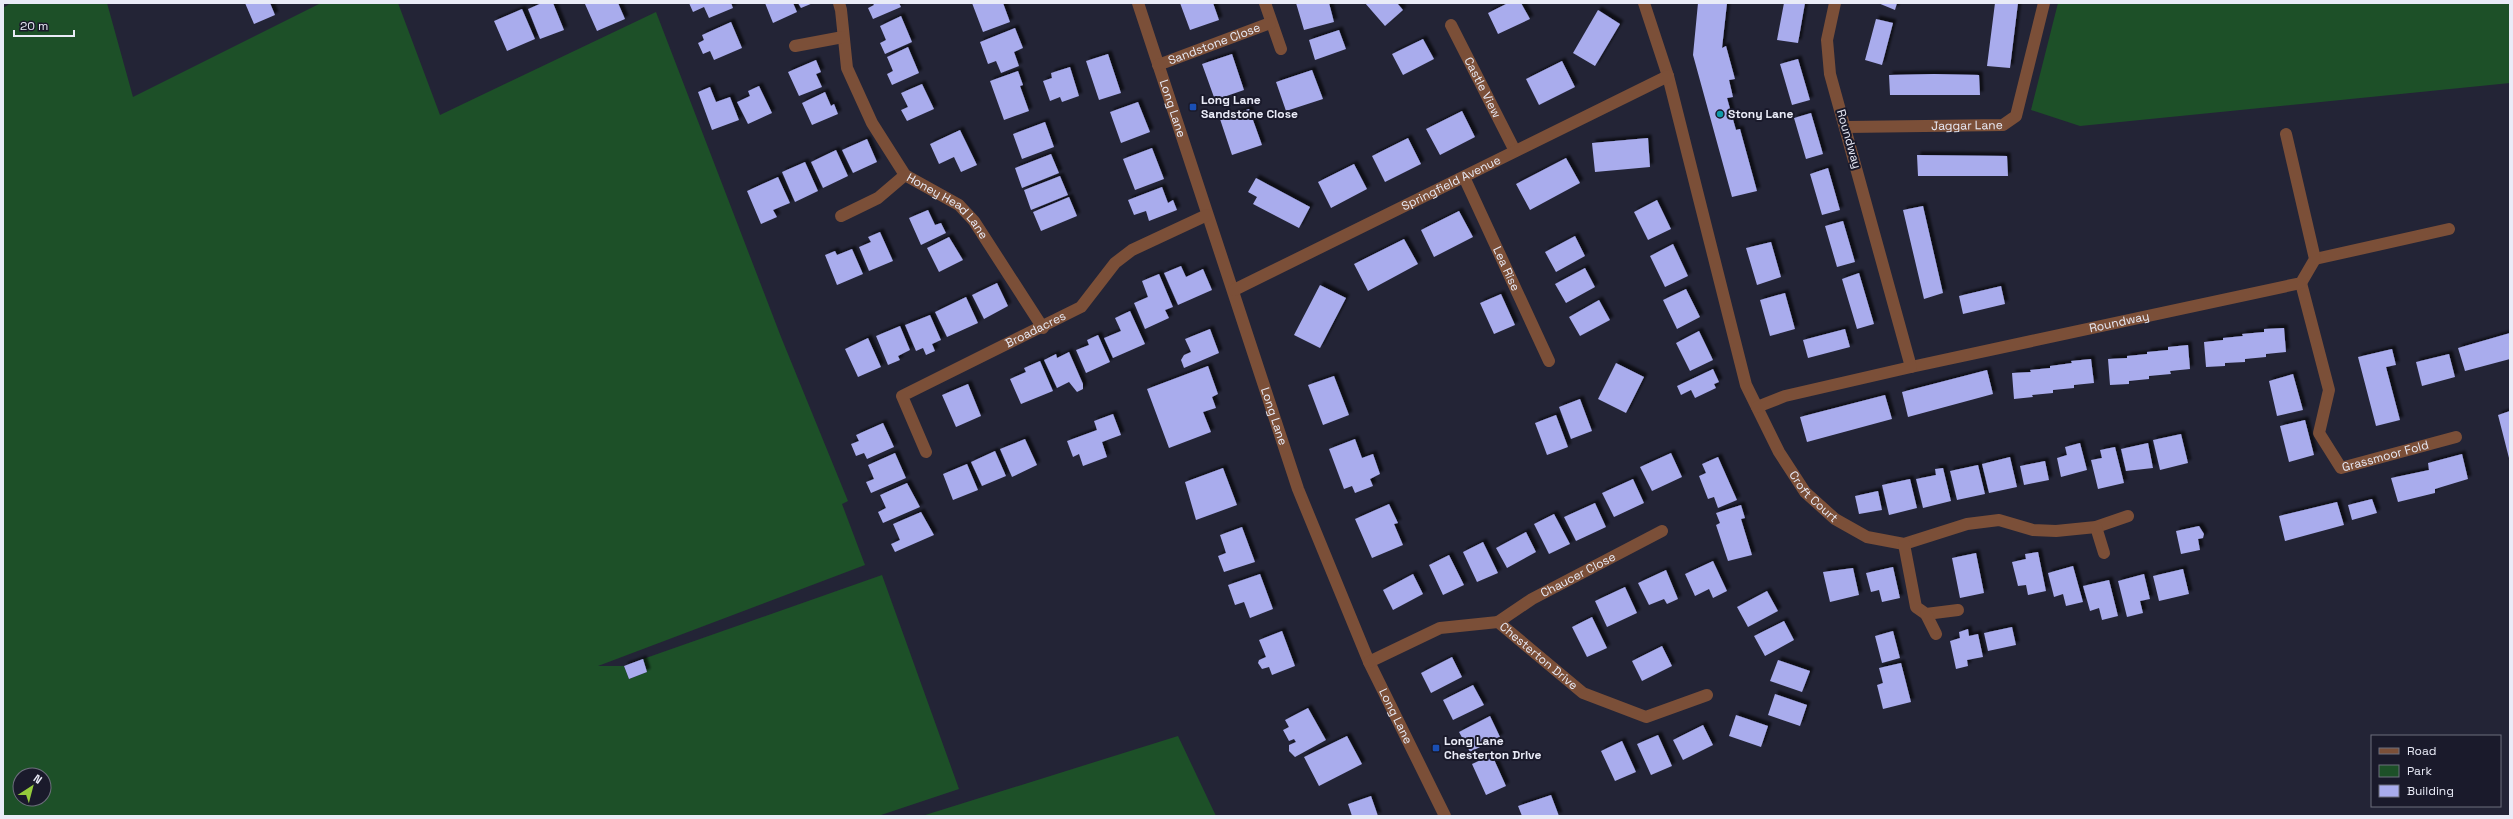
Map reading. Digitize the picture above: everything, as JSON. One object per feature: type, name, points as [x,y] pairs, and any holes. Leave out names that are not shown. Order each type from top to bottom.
[{"type":"street","name":"Honey Head Lane","points":[[839,3],[847,68],[872,124],[905,175],[959,205],[974,221],[1043,328]]},
{"type":"street","name":"Long Lane","points":[[1138,3],[1207,215],[1234,290],[1298,489],[1369,662],[1445,816]]},
{"type":"street","name":"Sandstone Close","points":[[1265,3],[1270,23],[1281,49]]},
{"type":"street","points":[[1644,3],[1668,76],[1746,386],[1757,407]]},
{"type":"street","name":"Roundway","points":[[1835,3],[1827,40],[1830,74],[1846,127],[1911,367]]},
{"type":"street","name":"Jaggar Lane","points":[[1846,127],[2003,124],[2016,116],[2044,3]]},
{"type":"street","name":"Sandstone Close","points":[[1158,65],[1270,23]]},
{"type":"street","name":"Castle View","points":[[1451,25],[1515,151]]},
{"type":"street","points":[[795,46],[843,37]]},
{"type":"street","name":"Springfield Avenue","points":[[1234,290],[1464,178],[1515,151],[1668,76]]},
{"type":"street","points":[[2286,134],[2315,259],[2301,283]]},
{"type":"street","points":[[841,216],[878,198],[905,175]]},
{"type":"street","name":"Lea Rise","points":[[1464,178],[1549,361]]},
{"type":"street","name":"Broadacres","points":[[926,452],[902,396],[1043,328],[1081,307],[1115,263],[1132,250],[1207,215]]},
{"type":"street","points":[[2315,259],[2449,229]]},
{"type":"street","name":"Roundway","points":[[1757,407],[1785,396],[1911,367],[2301,283]]},
{"type":"street","name":"Grassmoor Fold","points":[[2301,283],[2329,390],[2319,433],[2341,468],[2456,437]]},
{"type":"street","name":"Croft Court","points":[[1757,407],[1779,452],[1805,492],[1835,519],[1867,537],[1904,544],[1967,524],[1999,520],[2033,530],[2056,531],[2096,527],[2128,516]]},
{"type":"street","points":[[2096,527],[2104,553]]},
{"type":"street","name":"Chaucer Close","points":[[1498,622],[1532,598],[1662,531]]},
{"type":"street","points":[[1904,544],[1916,607],[1926,614],[1936,634]]},
{"type":"street","points":[[1926,614],[1958,610]]},
{"type":"street","name":"Chesterton Drive","points":[[1369,662],[1440,628],[1498,622],[1583,693],[1646,717],[1707,695]]},
{"type":"green space","points":[[11,3],[107,3],[133,97],[321,3],[398,3],[440,115],[656,12],[781,337],[848,501],[842,504],[865,565],[598,666],[624,666],[629,679],[647,672],[643,659],[882,575],[959,789],[878,816],[3,816],[3,8]]},
{"type":"green space","points":[[2058,3],[2510,3],[2510,83],[2080,126],[2031,110]]},
{"type":"green space","points":[[1178,736],[1216,816],[922,816]]},
{"type":"building","points":[[245,3],[270,3],[275,15],[254,24]]},
{"type":"building","points":[[542,3],[553,3],[564,30],[540,39],[528,9]]},
{"type":"building","points":[[618,3],[625,19],[597,31],[585,4]]},
{"type":"building","points":[[689,3],[731,3],[733,8],[709,18],[704,7],[693,12]]},
{"type":"building","points":[[765,3],[793,3],[797,12],[773,23]]},
{"type":"building","points":[[798,3],[813,3],[801,8]]},
{"type":"building","points":[[873,3],[899,3],[901,7],[873,19],[868,8],[874,5]]},
{"type":"building","points":[[972,3],[1003,3],[1010,22],[983,32]]},
{"type":"building","points":[[1180,3],[1213,3],[1219,20],[1190,30]]},
{"type":"building","points":[[1296,3],[1329,3],[1334,22],[1304,30]]},
{"type":"building","points":[[1365,3],[1397,3],[1403,10],[1385,26]]},
{"type":"building","points":[[1508,3],[1521,3],[1530,19],[1498,34],[1488,13]]},
{"type":"building","name":"Stony Lane","points":[[1698,3],[1727,3],[1722,48],[1726,46],[1735,79],[1729,80],[1733,97],[1727,98],[1736,130],[1740,129],[1757,191],[1732,197],[1693,55]]},
{"type":"building","points":[[1784,3],[1805,3],[1798,43],[1777,40]]},
{"type":"building","points":[[1878,3],[1897,3],[1895,10]]},
{"type":"building","points":[[1995,3],[2018,3],[2010,68],[1987,66]]},
{"type":"building","points":[[522,9],[535,39],[507,51],[494,21]]},
{"type":"building","points":[[1598,10],[1620,24],[1595,66],[1573,53]]},
{"type":"building","points":[[901,16],[912,42],[885,54],[880,43],[886,40],[880,26]]},
{"type":"building","points":[[1876,19],[1893,23],[1882,65],[1865,60]]},
{"type":"building","points":[[731,22],[742,48],[714,60],[710,51],[703,54],[698,43],[704,40],[702,35]]},
{"type":"building","points":[[1015,28],[1023,48],[1014,52],[1019,66],[1001,73],[996,61],[988,64],[980,42]]},
{"type":"building","points":[[1339,30],[1346,49],[1315,60],[1309,40]]},
{"type":"building","points":[[1423,39],[1434,59],[1403,75],[1392,54]]},
{"type":"building","points":[[908,47],[919,73],[892,85],[887,74],[893,71],[887,57]]},
{"type":"building","points":[[1108,54],[1121,93],[1099,100],[1086,61]]},
{"type":"building","points":[[1232,54],[1244,90],[1215,100],[1202,64]]},
{"type":"building","points":[[1798,59],[1810,100],[1792,105],[1780,64]]},
{"type":"building","points":[[816,60],[821,72],[816,74],[822,87],[799,96],[788,72]]},
{"type":"building","points":[[1562,61],[1575,87],[1539,105],[1526,79]]},
{"type":"building","points":[[1070,67],[1079,96],[1062,102],[1060,97],[1050,101],[1043,81],[1052,78],[1051,73]]},
{"type":"building","points":[[1312,70],[1323,99],[1286,111],[1276,82]]},
{"type":"building","points":[[1018,71],[1023,85],[1020,86],[1029,111],[1004,120],[990,81]]},
{"type":"building","points":[[1889,75],[1979,75],[1980,95],[1890,95]]},
{"type":"building","points":[[922,84],[934,109],[907,121],[901,110],[908,107],[901,93]]},
{"type":"building","points":[[759,86],[772,113],[748,124],[737,102],[750,96],[748,91]]},
{"type":"building","points":[[710,87],[716,102],[730,97],[739,120],[712,130],[698,92]]},
{"type":"building","points":[[825,92],[831,106],[834,104],[838,114],[812,125],[802,103]]},
{"type":"building","points":[[1138,102],[1150,132],[1121,143],[1110,112]]},
{"type":"building","points":[[1249,109],[1262,145],[1232,155],[1220,119]]},
{"type":"building","points":[[1462,111],[1475,137],[1440,155],[1426,129]]},
{"type":"building","points":[[1811,113],[1823,154],[1806,159],[1794,118]]},
{"type":"building","points":[[1045,122],[1054,147],[1022,159],[1013,134]]},
{"type":"building","points":[[960,130],[977,165],[961,172],[954,157],[939,164],[930,144]]},
{"type":"building","points":[[1408,138],[1421,164],[1385,182],[1372,156]]},
{"type":"building","points":[[1648,138],[1650,167],[1595,172],[1592,143]]},
{"type":"building","points":[[867,139],[877,162],[853,173],[842,150]]},
{"type":"building","points":[[1152,148],[1164,179],[1135,190],[1123,159]]},
{"type":"building","points":[[836,150],[848,176],[823,188],[811,162]]},
{"type":"building","points":[[1051,154],[1059,173],[1022,188],[1015,168]]},
{"type":"building","points":[[1917,155],[2007,156],[2008,176],[1918,176]]},
{"type":"building","points":[[1566,158],[1580,183],[1530,210],[1516,184]]},
{"type":"building","points":[[805,162],[818,191],[795,202],[782,172]]},
{"type":"building","points":[[1354,164],[1367,189],[1331,208],[1318,182]]},
{"type":"building","points":[[1828,168],[1840,210],[1822,215],[1810,174]]},
{"type":"building","points":[[1060,176],[1068,195],[1031,210],[1024,190]]},
{"type":"building","points":[[778,177],[790,203],[773,210],[777,217],[761,224],[747,191]]},
{"type":"building","points":[[1256,178],[1310,207],[1299,228],[1253,204],[1257,197],[1248,192]]},
{"type":"building","points":[[1162,187],[1168,203],[1173,200],[1177,210],[1149,221],[1146,211],[1134,215],[1128,200]]},
{"type":"building","points":[[1069,197],[1077,216],[1041,231],[1033,212]]},
{"type":"building","points":[[1657,200],[1671,229],[1648,240],[1634,212]]},
{"type":"building","points":[[1923,206],[1943,293],[1924,299],[1903,210]]},
{"type":"building","points":[[928,210],[935,225],[941,223],[946,233],[921,245],[909,218]]},
{"type":"building","points":[[1459,211],[1473,237],[1434,257],[1421,230]]},
{"type":"building","points":[[1843,221],[1855,262],[1837,267],[1825,226]]},
{"type":"building","points":[[880,232],[893,261],[869,271],[859,247],[871,242],[868,237]]},
{"type":"building","points":[[1575,236],[1585,256],[1556,272],[1545,252]]},
{"type":"building","points":[[949,237],[963,260],[939,272],[927,248]]},
{"type":"building","points":[[1404,239],[1418,264],[1368,291],[1354,264]]},
{"type":"building","points":[[1771,242],[1781,277],[1757,285],[1746,248]]},
{"type":"building","points":[[1673,244],[1688,276],[1665,287],[1650,256]]},
{"type":"building","points":[[852,249],[863,274],[837,285],[825,255],[835,251],[837,255]]},
{"type":"building","points":[[1181,266],[1186,277],[1203,269],[1212,290],[1178,305],[1164,273]]},
{"type":"building","points":[[1585,268],[1595,287],[1566,303],[1555,284]]},
{"type":"building","points":[[1859,273],[1874,324],[1857,329],[1842,279]]},
{"type":"building","points":[[1159,274],[1173,307],[1165,310],[1169,318],[1145,329],[1134,303],[1148,297],[1142,281]]},
{"type":"building","points":[[997,283],[1008,306],[984,319],[972,295]]},
{"type":"building","points":[[1320,285],[1346,298],[1320,348],[1294,335]]},
{"type":"building","points":[[2001,286],[2005,304],[1963,314],[1959,296]]},
{"type":"building","points":[[1686,289],[1700,317],[1677,329],[1663,300]]},
{"type":"building","points":[[1785,293],[1795,329],[1770,336],[1760,300]]},
{"type":"building","points":[[1501,294],[1515,325],[1494,334],[1480,303]]},
{"type":"building","points":[[966,297],[978,323],[947,337],[935,312]]},
{"type":"building","points":[[1599,300],[1610,320],[1580,336],[1569,317]]},
{"type":"building","points":[[1130,311],[1145,344],[1113,358],[1104,338],[1121,331],[1115,318]]},
{"type":"building","points":[[930,315],[941,340],[932,344],[935,351],[926,355],[923,348],[916,351],[905,325]]},
{"type":"building","points":[[900,326],[910,350],[898,356],[900,360],[888,365],[876,336]]},
{"type":"building","points":[[2284,328],[2286,352],[2266,354],[2266,357],[2245,359],[2245,362],[2225,363],[2225,366],[2206,367],[2204,342],[2243,336],[2242,334],[2264,332],[2264,329]]},
{"type":"building","points":[[1210,329],[1219,353],[1184,368],[1181,360],[1184,355],[1191,352],[1185,339]]},
{"type":"building","points":[[1845,329],[1850,347],[1808,358],[1803,340]]},
{"type":"building","points":[[1699,331],[1713,360],[1690,371],[1676,343]]},
{"type":"building","points":[[2510,333],[2510,359],[2465,371],[2458,348]]},
{"type":"building","points":[[1098,335],[1110,362],[1086,373],[1076,350],[1089,345],[1087,340]]},
{"type":"building","points":[[868,338],[881,367],[858,377],[845,349]]},
{"type":"building","points":[[2188,345],[2190,369],[2170,371],[2171,374],[2149,376],[2149,379],[2129,381],[2129,384],[2110,385],[2108,359],[2127,358],[2127,356],[2147,354],[2147,352],[2168,350],[2168,347]]},
{"type":"building","points":[[2392,349],[2396,365],[2386,367],[2400,420],[2376,426],[2358,357]]},
{"type":"building","points":[[1069,352],[1083,384],[1083,389],[1077,392],[1069,382],[1057,388],[1044,360],[1056,354],[1057,358]]},
{"type":"building","points":[[2449,354],[2455,377],[2422,386],[2416,362]]},
{"type":"building","points":[[2091,359],[2094,383],[2074,385],[2074,388],[2053,390],[2053,393],[2032,395],[2033,397],[2014,399],[2012,373],[2031,372],[2030,370],[2050,368],[2050,366],[2072,363],[2071,361]]},
{"type":"building","points":[[1040,361],[1053,391],[1021,404],[1010,379],[1026,372],[1024,368]]},
{"type":"building","points":[[1616,363],[1644,377],[1626,413],[1598,399]]},
{"type":"building","points":[[1208,366],[1218,394],[1212,397],[1216,408],[1203,412],[1211,432],[1169,448],[1147,389]]},
{"type":"building","points":[[1713,369],[1719,382],[1714,384],[1716,388],[1695,398],[1691,390],[1681,395],[1677,386]]},
{"type":"building","points":[[1987,370],[1993,394],[1908,417],[1902,392]]},
{"type":"building","points":[[2293,374],[2303,410],[2277,416],[2269,381]]},
{"type":"building","points":[[1334,376],[1349,415],[1323,425],[1308,385]]},
{"type":"building","points":[[968,384],[981,416],[956,427],[942,395]]},
{"type":"building","points":[[1885,395],[1892,419],[1807,442],[1800,417]]},
{"type":"building","points":[[1580,399],[1592,431],[1571,439],[1559,407]]},
{"type":"building","points":[[2510,411],[2510,458],[2509,458],[2498,415]]},
{"type":"building","points":[[1113,414],[1121,435],[1102,442],[1107,457],[1083,466],[1079,454],[1073,457],[1067,441],[1097,430],[1094,421]]},
{"type":"building","points":[[1556,415],[1568,447],[1547,455],[1535,423]]},
{"type":"building","points":[[2305,420],[2314,455],[2289,462],[2280,426]]},
{"type":"building","points":[[883,423],[894,447],[867,459],[864,453],[856,456],[851,444],[859,441],[856,435]]},
{"type":"building","points":[[2181,434],[2188,463],[2160,470],[2153,440]]},
{"type":"building","points":[[1025,439],[1037,465],[1012,477],[1000,449]]},
{"type":"building","points":[[1355,439],[1362,458],[1373,454],[1380,474],[1370,479],[1373,486],[1355,493],[1352,486],[1344,489],[1329,449]]},
{"type":"building","points":[[2080,443],[2087,470],[2061,477],[2057,458],[2067,455],[2065,447]]},
{"type":"building","points":[[2148,443],[2153,468],[2126,471],[2121,449]]},
{"type":"building","points":[[2115,447],[2124,483],[2098,489],[2091,460],[2102,458],[2100,450]]},
{"type":"building","points":[[995,451],[1006,476],[982,486],[971,462]]},
{"type":"building","points":[[895,453],[906,478],[871,493],[866,482],[874,479],[868,465]]},
{"type":"building","points":[[1671,453],[1682,477],[1652,491],[1640,467]]},
{"type":"building","points":[[2462,454],[2468,479],[2435,489],[2435,493],[2398,502],[2391,478],[2429,470],[2428,463]]},
{"type":"building","points":[[1718,457],[1737,500],[1718,508],[1714,497],[1708,499],[1699,476],[1706,473],[1702,464]]},
{"type":"building","points":[[2010,457],[2017,487],[1989,493],[1982,464]]},
{"type":"building","points":[[2045,461],[2049,480],[2024,485],[2020,466]]},
{"type":"building","points":[[967,464],[978,490],[953,500],[943,474]]},
{"type":"building","points":[[1978,465],[1985,494],[1957,500],[1950,471]]},
{"type":"building","points":[[1223,468],[1237,505],[1196,520],[1185,482]]},
{"type":"building","points":[[1943,468],[1951,501],[1923,508],[1916,479],[1936,475],[1935,469]]},
{"type":"building","points":[[1633,479],[1644,503],[1614,517],[1602,493]]},
{"type":"building","points":[[1910,479],[1917,508],[1889,515],[1882,485]]},
{"type":"building","points":[[907,483],[920,507],[883,523],[878,512],[886,508],[880,495]]},
{"type":"building","points":[[1878,491],[1882,510],[1859,514],[1855,496]]},
{"type":"building","points":[[2372,499],[2377,513],[2352,520],[2348,505]]},
{"type":"building","points":[[2337,502],[2344,525],[2285,541],[2279,516]]},
{"type":"building","points":[[1595,503],[1606,527],[1576,541],[1564,517]]},
{"type":"building","points":[[1389,504],[1398,523],[1394,524],[1403,545],[1372,558],[1355,519]]},
{"type":"building","points":[[1741,505],[1745,518],[1741,519],[1752,555],[1728,561],[1716,525],[1720,523],[1716,513]]},
{"type":"building","points":[[921,512],[934,535],[895,552],[891,544],[900,540],[893,524]]},
{"type":"building","points":[[1554,514],[1570,544],[1549,554],[1534,524]]},
{"type":"building","points":[[2199,526],[2204,534],[2203,538],[2198,539],[2200,550],[2181,554],[2176,531]]},
{"type":"building","points":[[1242,527],[1255,562],[1224,572],[1218,556],[1226,553],[1220,535]]},
{"type":"building","points":[[1526,532],[1536,552],[1507,568],[1496,548]]},
{"type":"building","points":[[1483,542],[1498,573],[1477,582],[1463,552]]},
{"type":"building","points":[[2038,552],[2046,591],[2028,595],[2026,585],[2018,586],[2012,562],[2026,559],[2025,554]]},
{"type":"building","points":[[1976,553],[1984,593],[1960,598],[1952,558]]},
{"type":"building","points":[[1449,555],[1464,585],[1443,595],[1429,565]]},
{"type":"building","points":[[1713,561],[1727,591],[1713,598],[1709,589],[1695,596],[1685,574]]},
{"type":"building","points":[[2073,566],[2083,602],[2066,606],[2063,594],[2054,597],[2048,573]]},
{"type":"building","points":[[1893,567],[1900,598],[1882,602],[1879,590],[1871,592],[1866,573]]},
{"type":"building","points":[[1853,568],[1859,595],[1830,602],[1823,572]]},
{"type":"building","points":[[2183,569],[2189,594],[2159,601],[2153,576]]},
{"type":"building","points":[[1666,570],[1678,599],[1667,604],[1664,599],[1649,605],[1638,583]]},
{"type":"building","points":[[1260,574],[1273,609],[1250,618],[1244,602],[1235,605],[1228,585]]},
{"type":"building","points":[[1413,574],[1423,594],[1393,610],[1383,590]]},
{"type":"building","points":[[2144,574],[2150,599],[2140,601],[2143,613],[2127,617],[2118,581]]},
{"type":"building","points":[[2109,580],[2118,616],[2102,620],[2099,608],[2090,611],[2083,586]]},
{"type":"building","points":[[1625,587],[1637,613],[1607,627],[1595,601]]},
{"type":"building","points":[[1767,591],[1778,611],[1748,627],[1737,607]]},
{"type":"building","points":[[1592,617],[1607,648],[1587,657],[1572,627]]},
{"type":"building","points":[[1784,621],[1794,640],[1765,656],[1754,636]]},
{"type":"building","points":[[2012,627],[2016,645],[1988,651],[1984,633]]},
{"type":"building","points":[[1968,629],[1969,636],[1978,634],[1983,657],[1967,660],[1968,666],[1956,669],[1950,641],[1960,638],[1959,632]]},
{"type":"building","points":[[1282,631],[1295,666],[1272,675],[1269,667],[1262,669],[1258,663],[1259,660],[1266,657],[1259,640]]},
{"type":"building","points":[[1893,631],[1900,658],[1882,663],[1875,636]]},
{"type":"building","points":[[1662,646],[1672,666],[1642,681],[1632,661]]},
{"type":"building","points":[[1452,657],[1462,677],[1431,693],[1421,673]]},
{"type":"building","points":[[643,659],[647,672],[629,679],[624,666]]},
{"type":"building","points":[[1778,660],[1810,671],[1802,692],[1770,681]]},
{"type":"building","points":[[1901,663],[1911,702],[1883,709],[1877,685],[1883,683],[1879,668]]},
{"type":"building","points":[[1473,685],[1484,705],[1453,720],[1443,700]]},
{"type":"building","points":[[1775,694],[1807,705],[1800,726],[1768,715]]},
{"type":"building","points":[[1308,708],[1326,740],[1295,757],[1289,751],[1289,745],[1296,742],[1294,739],[1289,741],[1283,730],[1289,727],[1285,720]]},
{"type":"building","points":[[1736,715],[1768,726],[1761,747],[1729,736]]},
{"type":"building","points":[[1490,716],[1500,737],[1470,752],[1459,732]]},
{"type":"building","points":[[1703,725],[1713,745],[1683,760],[1673,740]]},
{"type":"building","points":[[1658,735],[1672,766],[1651,775],[1637,744]]},
{"type":"building","points":[[1347,736],[1362,764],[1319,786],[1304,757]]},
{"type":"building","points":[[1622,741],[1636,772],[1615,781],[1601,751]]},
{"type":"building","points":[[1492,755],[1506,786],[1486,795],[1472,764]]},
{"type":"building","points":[[1551,795],[1559,816],[1522,816],[1518,806]]},
{"type":"building","points":[[1371,796],[1378,816],[1352,816],[1348,804]]},
{"type":"place","name":"Long Lane Sandstone Close","points":[[1193,107]]},
{"type":"place","name":"Stony Lane","points":[[1720,114]]},
{"type":"place","name":"Long Lane Chesterton Drive","points":[[1436,748]]}]
